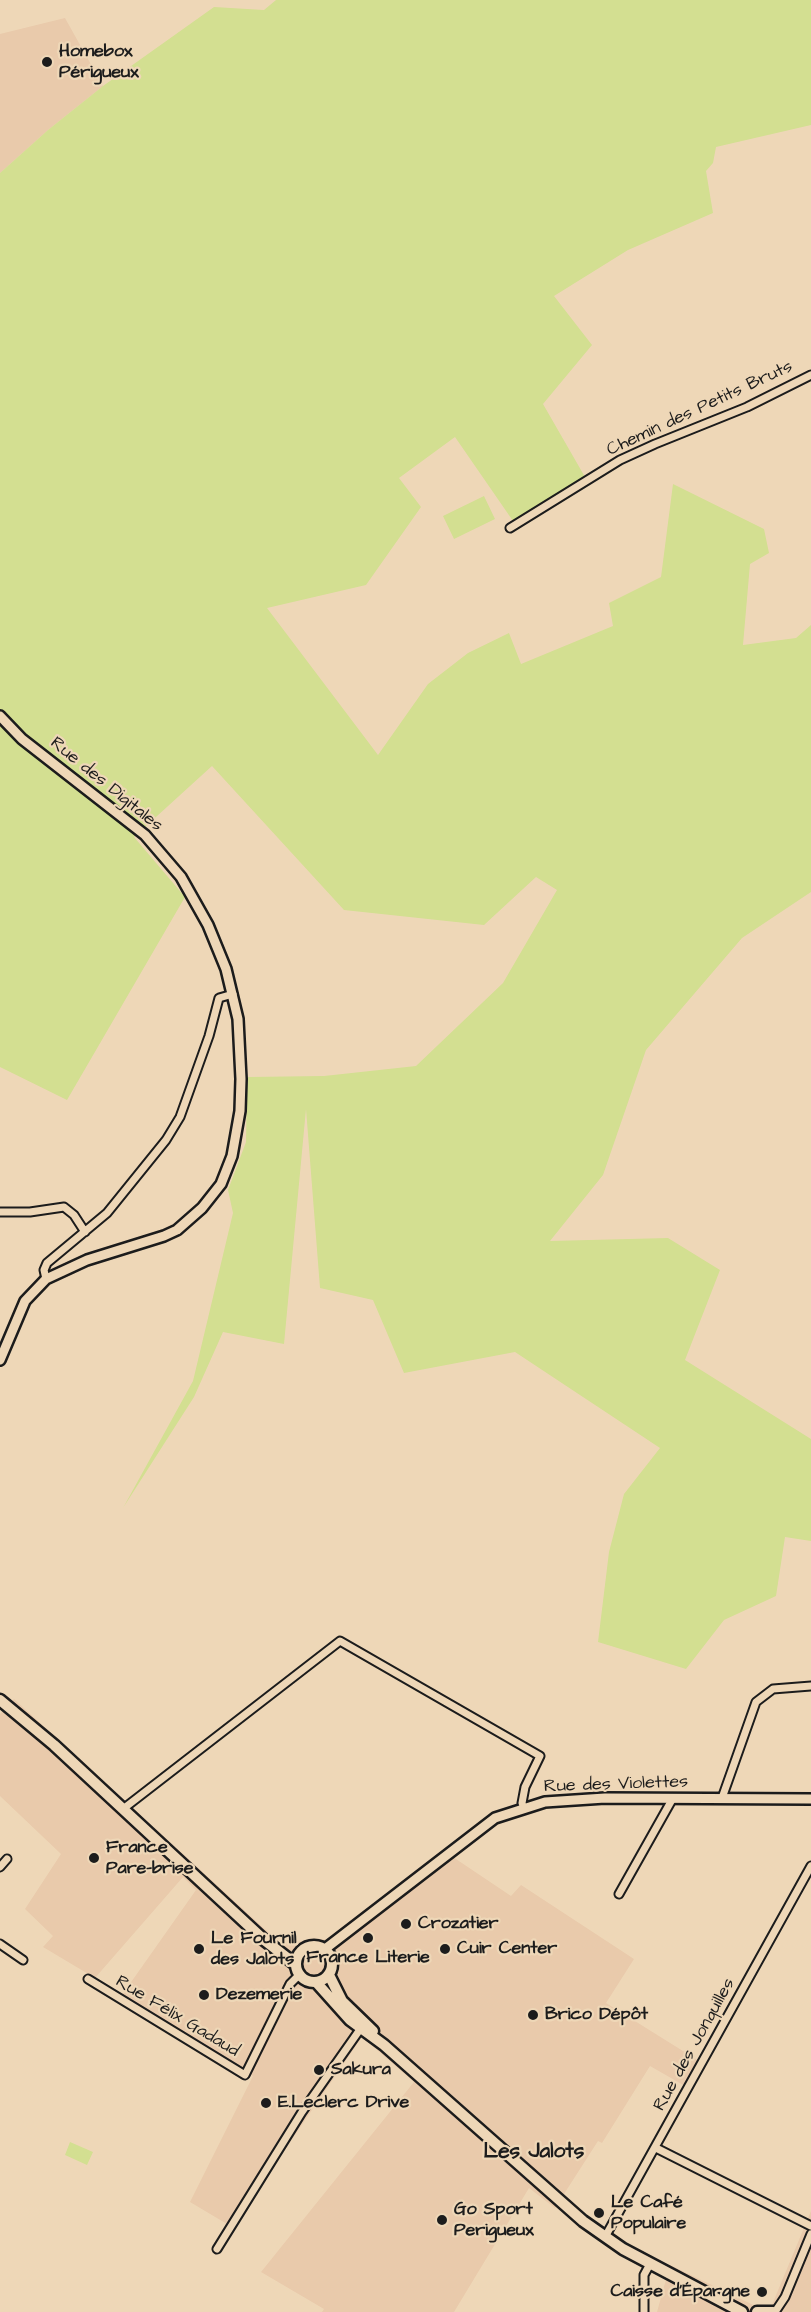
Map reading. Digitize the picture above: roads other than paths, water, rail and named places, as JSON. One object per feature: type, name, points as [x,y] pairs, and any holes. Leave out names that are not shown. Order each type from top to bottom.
[{"type":"main road","points":[[1,1703],[54,1745],[307,1981],[316,1982],[329,1975]]},
{"type":"main road","points":[[263,1939],[282,1948],[303,1949],[314,1945],[325,1949],[332,1961],[329,1975],[342,2001],[366,2023],[384,2045]]},
{"type":"main road","points":[[297,1970],[303,1949]]},
{"type":"main road","points":[[316,1982],[340,2011],[384,2045],[561,2203],[605,2237],[650,2264],[728,2302],[742,2312]]},
{"type":"main road","points":[[757,2312],[774,2312]]},
{"type":"street","name":"Chemin des Petits Bruts","points":[[510,528],[621,460],[747,407],[811,375]]},
{"type":"street","name":"Rue des Digitales","points":[[0,716],[22,739],[146,835],[181,877],[208,926],[233,994],[240,1047],[240,1111],[232,1155],[221,1184],[202,1208],[177,1230],[145,1243],[70,1266],[46,1279],[25,1301],[0,1360]]},
{"type":"street","points":[[46,1279],[44,1270],[47,1263],[107,1213],[166,1140],[180,1117],[209,1036],[219,998],[233,994]]},
{"type":"street","points":[[0,1212],[30,1212],[64,1208],[74,1215],[86,1232]]},
{"type":"street","points":[[123,1809],[340,1641],[540,1756],[525,1787],[522,1803],[524,1809]]},
{"type":"street","points":[[722,1798],[756,1702],[774,1689],[811,1686]]},
{"type":"street","points":[[619,1894],[673,1798]]},
{"type":"street","name":"Rue des Violettes","points":[[325,1949],[495,1818],[544,1802],[673,1798],[811,1799]]},
{"type":"street","points":[[0,1867],[7,1858]]},
{"type":"street","name":"Rue des Jonquilles","points":[[605,2237],[811,1866]]},
{"type":"street","points":[[0,1944],[23,1960]]},
{"type":"street","name":"Rue Félix Gadaud","points":[[88,1979],[245,2075],[297,1970]]},
{"type":"street","points":[[217,2249],[302,2112],[361,2028]]},
{"type":"street","points":[[656,2148],[811,2226]]},
{"type":"street","points":[[774,2312],[784,2297],[811,2234]]},
{"type":"street","points":[[644,2312],[644,2275],[650,2264]]},
{"type":"place","name":"Homebox Périgueux","points":[[47,62]]},
{"type":"place","name":"France Pare-brise","points":[[94,1858]]},
{"type":"place","name":"Crozatier","points":[[406,1924]]},
{"type":"place","name":"France Literie","points":[[368,1938]]},
{"type":"place","name":"Le Fournil des Jalots","points":[[199,1949]]},
{"type":"place","name":"Cuir Center","points":[[445,1949]]},
{"type":"place","name":"Dezemerie","points":[[204,1995]]},
{"type":"place","name":"Brico Dépôt","points":[[533,2015]]},
{"type":"place","name":"Sakura","points":[[319,2070]]},
{"type":"place","name":"E.Leclerc Drive","points":[[266,2103]]},
{"type":"place","name":"Le Café Populaire","points":[[599,2213]]},
{"type":"place","name":"Go Sport Perigueux","points":[[442,2220]]},
{"type":"place","name":"Caisse d'Épargne","points":[[762,2292]]},
{"type":"district","name":"Les Jalots","points":[[534,2153]]}]
